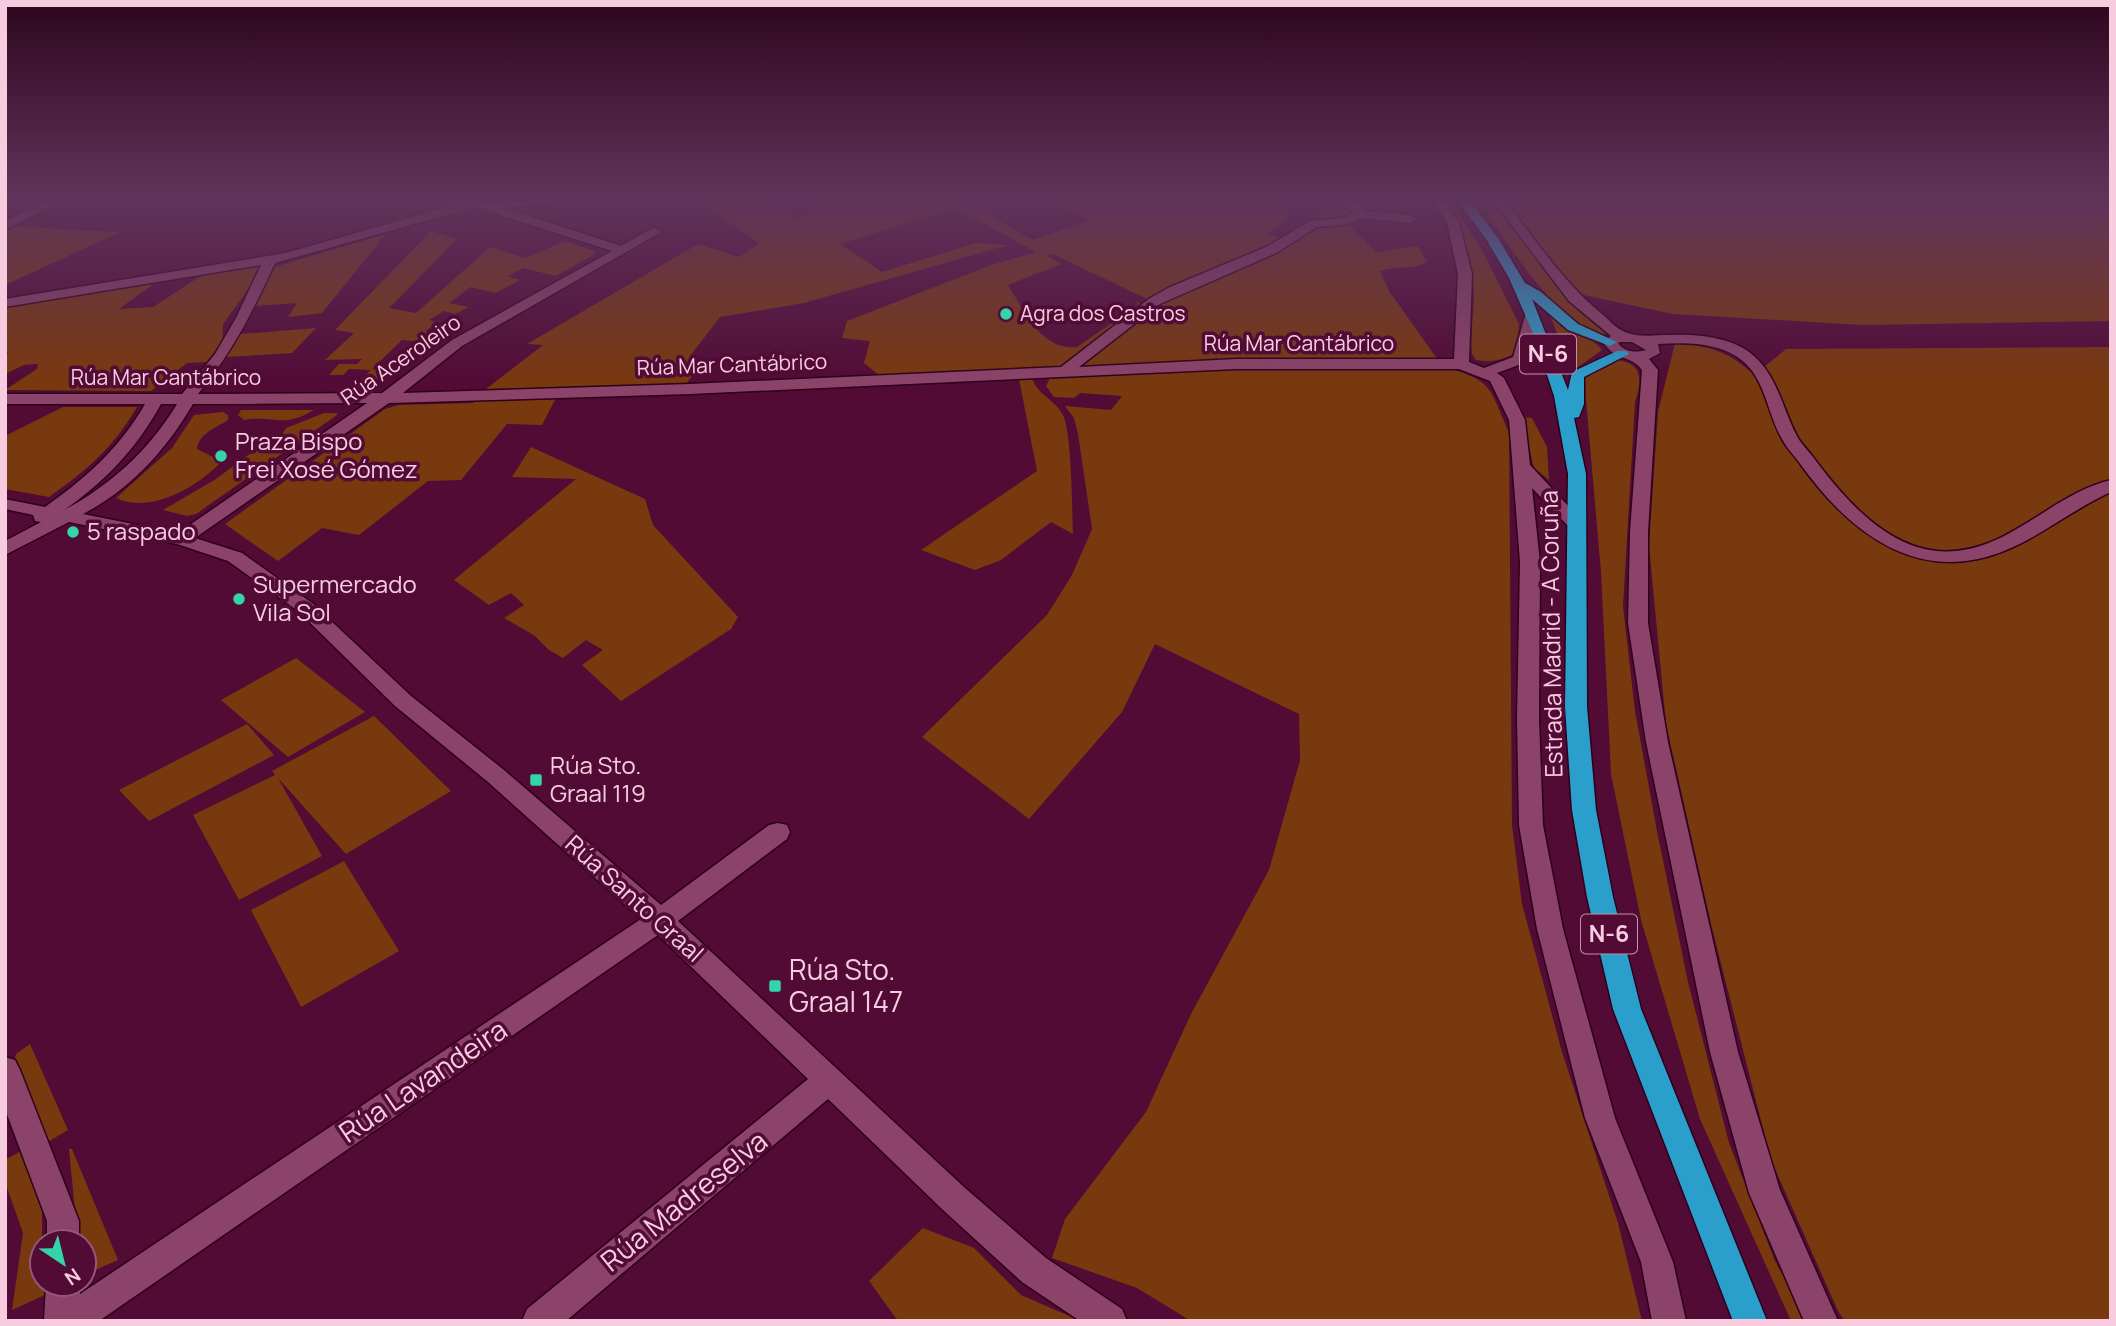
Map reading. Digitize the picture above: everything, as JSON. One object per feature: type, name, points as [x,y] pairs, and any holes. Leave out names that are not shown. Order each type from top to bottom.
[{"type":"highway","name":"Estrada Madrid - A Coruña","points":[[1504,260],[1519,285],[1551,361],[1569,425],[1577,474],[1576,707],[1584,810],[1600,897],[1627,1009],[1750,1321]]},
{"type":"highway","points":[[1519,285],[1536,295],[1573,327],[1615,339]]},
{"type":"highway","points":[[1569,425],[1578,404],[1574,384],[1577,375],[1635,351]]},
{"type":"street","points":[[5,303],[270,260]]},
{"type":"street","points":[[5,535],[98,499],[149,455],[166,435],[187,399],[221,356],[243,318],[270,260]]},
{"type":"street","name":"Rúa Aceroleiro","points":[[181,540],[386,397],[457,343],[604,260]]},
{"type":"street","points":[[1068,372],[1068,368],[1089,350],[1165,296],[1249,260]]},
{"type":"street","points":[[1461,364],[1465,274],[1462,260]]},
{"type":"street","points":[[1545,260],[1574,298],[1615,339],[1635,351],[1650,370],[1639,531],[1638,623],[1657,742],[1724,1052],[1765,1192],[1821,1321]]},
{"type":"street","points":[[1486,372],[1520,360],[1532,316]]},
{"type":"street","points":[[1615,339],[1612,348],[1635,351],[1670,338],[1697,340],[1741,352],[1759,371],[1776,402],[1790,440],[1840,503],[1866,526],[1889,540],[1923,553],[1956,557],[1985,552],[2030,532],[2090,493],[2111,485]]},
{"type":"street","name":"Rúa Mar Cantábrico","points":[[5,399],[386,397],[690,388],[1236,364],[1461,364],[1486,372]]},
{"type":"street","points":[[1486,372],[1496,378],[1517,420],[1530,562],[1528,719],[1531,825],[1550,929],[1600,1118],[1657,1262],[1669,1321]]},
{"type":"street","points":[[5,549],[59,514],[119,456],[156,400]]},
{"type":"street","points":[[1521,466],[1576,524]]},
{"type":"street","name":"Rúa Santo Graal","points":[[5,504],[181,540],[235,557],[305,607],[403,701],[496,776],[660,920],[954,1199],[1034,1270],[1110,1321]]},
{"type":"street","name":"Rúa Lavandeira","points":[[74,1317],[660,920],[778,832]]},
{"type":"street","points":[[5,1070],[62,1228]]},
{"type":"street","name":"Rúa Madreselva","points":[[543,1320],[828,1080]]},
{"type":"street","points":[[68,1298],[74,1317]]},
{"type":"shaded area","points":[[5,260],[60,260],[5,285]]},
{"type":"shaded area","points":[[298,260],[365,260],[322,313],[288,317],[297,303],[254,306],[271,268]]},
{"type":"shaded area","points":[[403,260],[436,260],[389,308],[416,313],[476,260],[585,260],[556,276],[523,268],[508,276],[520,280],[495,293],[471,287],[449,303],[469,307],[455,314],[444,311],[429,320],[438,323],[425,331],[434,333],[424,342],[402,340],[372,369],[395,373],[373,389],[349,390],[371,370],[349,369],[343,375],[329,375],[339,364],[357,364],[362,359],[325,360],[354,333],[335,330]]},
{"type":"shaded area","points":[[671,260],[864,260],[882,272],[921,260],[956,260],[804,303],[720,317],[690,356],[699,367],[686,384],[486,389],[543,345],[527,344]]},
{"type":"shaded area","points":[[1009,260],[1054,260],[1061,264],[1008,285],[1035,327],[1053,343],[1064,347],[1077,347],[1138,305],[1136,301],[1144,306],[1062,366],[1050,368],[879,375],[864,363],[870,341],[842,338],[847,321]]},
{"type":"shaded area","points":[[1065,260],[1237,260],[1149,300]]},
{"type":"shaded area","points":[[1249,260],[1426,260],[1427,262],[1416,266],[1380,271],[1389,291],[1438,360],[1078,368],[1165,302],[1222,278],[1218,275]]},
{"type":"shaded area","points":[[1469,260],[1487,260],[1519,324],[1517,352],[1507,357],[1482,361],[1476,360],[1472,354],[1474,294]]},
{"type":"shaded area","points":[[1519,260],[1537,260],[1559,289],[1607,334],[1588,329],[1570,317],[1551,300]]},
{"type":"shaded area","points":[[1551,260],[2111,260],[2111,321],[1863,325],[1673,314],[1579,294]]},
{"type":"shaded area","points":[[257,265],[261,268],[257,277],[223,324],[222,345],[208,362],[187,363],[151,391],[5,390],[37,369],[38,364],[24,365],[5,374],[5,355],[9,352],[5,352],[5,306],[159,280],[119,309],[153,307],[207,272]]},
{"type":"shaded area","points":[[1555,314],[1602,350],[1571,369],[1550,315]]},
{"type":"shaded area","points":[[316,328],[292,353],[225,357],[240,334]]},
{"type":"shaded area","points":[[1675,343],[1718,351],[1754,375],[1786,349],[2111,347],[2111,1321],[1845,1321],[1838,1311],[1771,1160],[1711,924],[1666,724],[1649,546],[1658,412]]},
{"type":"shaded area","points":[[1615,360],[1631,364],[1636,369],[1639,380],[1635,402],[1623,606],[1635,711],[1657,831],[1688,982],[1729,1143],[1775,1261],[1808,1321],[1791,1321],[1700,1119],[1641,920],[1611,774],[1601,572],[1584,377]]},
{"type":"shaded area","points":[[1241,367],[1445,367],[1473,377],[1488,388],[1509,432],[1512,825],[1522,904],[1562,1052],[1618,1223],[1642,1321],[1191,1321],[1137,1288],[1052,1258],[1065,1219],[1146,1112],[1191,1014],[1269,870],[1300,760],[1299,714],[1155,644],[1122,712],[1029,819],[922,737],[1047,615],[1072,575],[1092,529],[1078,434],[1074,418],[1065,406],[1111,410],[1122,396],[1080,393],[1074,398],[1054,397],[1046,386],[1051,376]]},
{"type":"shaded area","points":[[1032,378],[1038,389],[1060,410],[1066,425],[1073,534],[1051,522],[1001,560],[975,570],[921,550],[1037,471],[1019,379]]},
{"type":"shaded area","points":[[556,398],[542,425],[507,424],[461,480],[428,481],[359,535],[322,528],[278,561],[225,524],[385,409],[399,405]]},
{"type":"shaded area","points":[[63,407],[137,407],[118,435],[98,457],[49,497],[5,489],[5,436]]},
{"type":"shaded area","points":[[241,410],[314,410],[294,419],[244,420],[238,415]]},
{"type":"shaded area","points":[[223,412],[228,415],[228,420],[213,428],[198,443],[197,449],[219,460],[220,463],[210,472],[186,489],[158,501],[129,502],[116,498],[172,448],[194,415]]},
{"type":"shaded area","points":[[324,413],[337,415],[196,514],[187,516],[163,510],[216,479],[248,455],[278,441],[286,428]]},
{"type":"shaded area","points":[[1522,417],[1532,418],[1547,447],[1549,480],[1534,468]]},
{"type":"shaded area","points":[[531,447],[645,499],[653,525],[738,617],[731,629],[621,701],[582,665],[603,650],[586,640],[563,658],[549,650],[535,636],[504,618],[524,605],[511,593],[489,605],[454,580],[576,479],[512,477]]},
{"type":"shaded area","points":[[296,658],[365,712],[288,757],[221,700]]},
{"type":"shaded area","points":[[374,716],[451,791],[346,854],[278,778],[322,856],[239,900],[193,815],[275,775],[272,771]]},
{"type":"shaded area","points":[[247,724],[274,755],[149,821],[119,790]]},
{"type":"shaded area","points":[[344,861],[399,951],[301,1007],[251,910]]},
{"type":"shaded area","points":[[30,1044],[68,1130],[46,1143],[13,1066],[16,1054]]},
{"type":"shaded area","points":[[69,1149],[72,1149],[118,1260],[98,1269],[98,1228],[77,1228]]},
{"type":"shaded area","points":[[23,1150],[42,1211],[42,1228],[28,1228],[28,1298],[38,1298],[12,1310],[23,1233],[5,1182],[5,1160]]},
{"type":"shaded area","points":[[923,1228],[974,1248],[1021,1295],[1081,1321],[898,1321],[869,1281]]},
{"type":"place","name":"Agra dos Castros","points":[[1006,314]]},
{"type":"place","name":"Praza Bispo Frei Xosé Gómez","points":[[221,456]]},
{"type":"place","name":"5 raspado","points":[[73,532]]},
{"type":"place","name":"Supermercado Vila Sol","points":[[239,599]]},
{"type":"place","name":"Rúa Sto. Graal 119","points":[[536,780]]},
{"type":"place","name":"Rúa Sto. Graal 147","points":[[775,986]]}]
